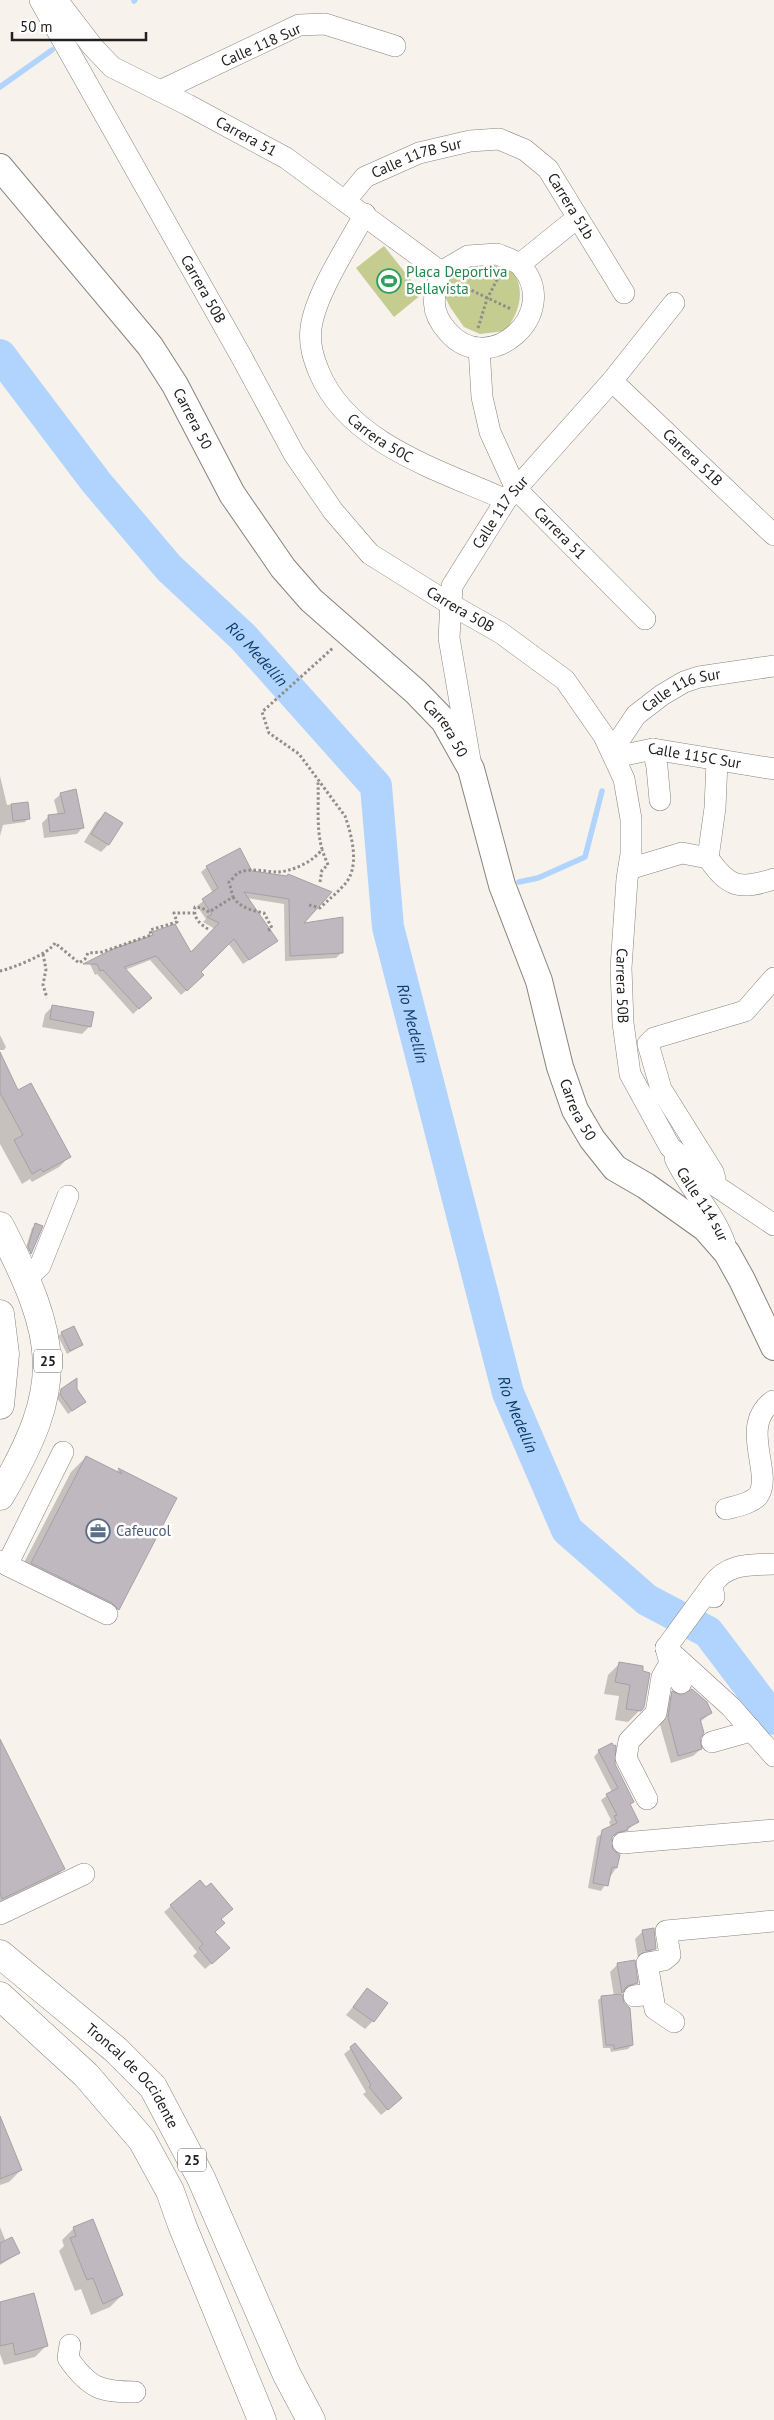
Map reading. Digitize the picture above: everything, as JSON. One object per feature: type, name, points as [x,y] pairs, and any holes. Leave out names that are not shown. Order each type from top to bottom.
[{"type":"highway","name":"25","points":[[0,1226],[26,1279],[43,1328],[48,1363],[47,1388],[36,1424],[21,1460],[0,1496]]},
{"type":"highway","points":[[0,1314],[5,1354],[0,1405]]},
{"type":"highway","name":"Troncal de Occidente","points":[[1,1932],[154,2087],[197,2170],[286,2375],[311,2420]]},
{"type":"highway","name":"Troncal de Occidente","points":[[0,1996],[86,2075],[137,2133],[154,2158],[170,2191],[182,2225],[262,2420]]},
{"type":"main road","name":"Carrera 50","points":[[0,167],[150,346],[175,385],[232,494],[259,536],[283,568],[310,600],[416,692],[444,721],[471,769],[502,885],[538,981],[560,1067],[574,1110],[592,1139],[615,1168],[646,1186],[705,1228],[732,1263],[774,1347]]},
{"type":"street","name":"Carrera 50B","points":[[40,0],[306,474],[352,536],[370,554],[450,604],[501,633],[565,680],[593,718],[613,754],[624,779],[631,819],[621,968],[627,1066],[653,1120],[670,1147],[716,1186],[774,1225]]},
{"type":"street","name":"Carrera 51","points":[[57,0],[112,67],[286,158],[346,200],[448,277]]},
{"type":"street","name":"Calle 118 Sur","points":[[160,91],[299,25],[325,24],[395,46]]},
{"type":"street","name":"Calle 117B Sur","points":[[346,200],[365,177],[419,153],[470,140],[499,139]]},
{"type":"street","name":"Carrera 51b","points":[[499,139],[525,150],[548,169],[624,293]]},
{"type":"street","name":"Carrera 50C","points":[[365,214],[320,297],[311,326],[311,352],[323,380],[344,413],[368,432],[398,451],[511,494]]},
{"type":"street","points":[[512,265],[577,218]]},
{"type":"street","points":[[497,254],[512,265],[530,281],[533,301],[528,320],[516,336],[499,346],[478,341],[455,340],[438,321],[433,296],[468,256],[497,254]]},
{"type":"street","name":"Calle 117 Sur","points":[[471,769],[449,638],[452,586],[511,494],[612,381],[674,303]]},
{"type":"street","name":"Carrera 51","points":[[478,341],[482,397],[490,432],[511,494],[645,619]]},
{"type":"street","name":"Carrera 51B","points":[[612,381],[774,535]]},
{"type":"street","name":"Calle 116 Sur","points":[[613,754],[636,715],[662,695],[684,682],[699,677],[774,666]]},
{"type":"street","points":[[653,749],[657,767],[660,800]]},
{"type":"street","name":"Calle 115C Sur","points":[[613,754],[653,749],[774,769]]},
{"type":"street","points":[[708,858],[715,808],[718,761]]},
{"type":"street","points":[[629,869],[682,853],[708,858],[719,873],[736,885],[750,887],[774,880]]},
{"type":"street","points":[[716,1186],[713,1172],[661,1089],[648,1044],[654,1038],[745,1011],[774,978]]},
{"type":"street","name":"Calle 114 sur","points":[[670,1147],[681,1171],[719,1226],[732,1263]]},
{"type":"street","points":[[26,1279],[40,1266],[68,1196]]},
{"type":"street","points":[[726,1509],[748,1503],[760,1496],[766,1483],[766,1466],[760,1440],[760,1418],[763,1408],[774,1401]]},
{"type":"street","points":[[63,1452],[4,1563],[107,1614]]},
{"type":"street","points":[[647,1799],[626,1758],[629,1741],[656,1713],[662,1677],[668,1656],[708,1596],[718,1575],[732,1566],[774,1564]]},
{"type":"street","points":[[668,1656],[681,1683]]},
{"type":"street","points":[[668,1656],[702,1678],[774,1756]]},
{"type":"street","points":[[712,1742],[744,1733],[750,1728]]},
{"type":"street","points":[[623,1844],[774,1830]]},
{"type":"street","points":[[1,1932],[84,1874]]},
{"type":"street","points":[[674,2022],[655,2008],[643,1995],[648,1963],[664,1960],[670,1955],[666,1931],[774,1921]]},
{"type":"street","points":[[70,2345],[68,2358],[86,2382],[101,2390],[135,2392]]},
{"type":"path","points":[[478,341],[487,299],[512,265]]},
{"type":"path","points":[[448,277],[487,299],[517,312]]},
{"type":"path","points":[[309,906],[320,908],[344,886],[349,877],[354,857],[345,816],[299,754],[269,733],[262,712],[334,648]]},
{"type":"path","points":[[318,781],[320,817],[317,832],[328,864],[322,870],[320,882]]},
{"type":"path","points":[[267,931],[272,928],[264,913],[255,912],[236,902],[230,882],[238,873],[253,871],[279,872],[305,863],[318,855],[322,849]]},
{"type":"path","points":[[208,929],[201,924],[194,914],[195,908],[202,908],[210,912],[233,897]]},
{"type":"path","points":[[0,972],[49,951],[55,942],[79,963],[85,960],[88,953],[110,949],[151,935],[150,930],[177,922],[174,913],[194,914]]},
{"type":"path","points":[[43,954],[46,969],[42,985],[47,998]]},
{"type":"green space","name":"Placa Deportiva Bellavista","points":[[384,246],[422,294],[394,317],[356,268]]},
{"type":"green space","points":[[491,265],[510,268],[518,284],[520,300],[518,308],[505,331],[480,334],[464,327],[450,307],[444,294],[447,278],[462,270]]},
{"type":"building","points":[[76,789],[84,828],[50,832],[48,815],[65,813],[60,793]]},
{"type":"building","points":[[28,802],[30,819],[13,821],[11,804]]},
{"type":"building","points":[[105,812],[123,823],[109,845],[91,834]]},
{"type":"building","points":[[240,848],[252,871],[287,876],[288,874],[332,892],[304,923],[343,917],[343,953],[290,956],[289,899],[244,892],[278,941],[249,960],[234,939],[201,972],[204,975],[187,991],[156,956],[124,967],[152,998],[139,1009],[103,970],[100,971],[97,964],[83,964],[113,949],[153,935],[152,932],[175,924],[191,952],[219,923],[207,917],[212,914],[202,899],[218,888],[206,866]]},
{"type":"building","points":[[52,1005],[94,1012],[91,1027],[50,1019]]},
{"type":"building","points":[[0,1052],[18,1090],[31,1083],[71,1157],[43,1172],[41,1169],[32,1174],[14,1140],[23,1135],[0,1093]]},
{"type":"building","points":[[35,1223],[43,1226],[31,1254],[28,1246]]},
{"type":"building","points":[[74,1326],[83,1345],[70,1351],[61,1332]]},
{"type":"building","points":[[77,1378],[77,1389],[86,1402],[72,1411],[60,1394],[61,1389]]},
{"type":"building","points":[[86,1456],[122,1474],[118,1468],[177,1498],[119,1610],[112,1603],[31,1563]]},
{"type":"building","points":[[619,1662],[643,1666],[643,1671],[650,1673],[644,1707],[641,1711],[626,1709],[630,1685],[615,1682]]},
{"type":"building","points":[[692,1689],[707,1702],[712,1713],[700,1719],[704,1733],[700,1739],[702,1749],[678,1756],[668,1717],[672,1691],[681,1695]]},
{"type":"building","points":[[0,1739],[65,1869],[2,1899],[0,1894]]},
{"type":"building","points":[[612,1743],[614,1746],[616,1745],[615,1764],[634,1802],[630,1804],[639,1822],[627,1828],[628,1830],[616,1833],[612,1837],[613,1850],[620,1855],[617,1868],[612,1867],[608,1886],[593,1883],[602,1830],[617,1823],[614,1816],[617,1815],[606,1794],[618,1788],[598,1750]]},
{"type":"building","points":[[200,1880],[206,1887],[211,1883],[233,1909],[221,1919],[225,1923],[215,1932],[230,1948],[212,1964],[199,1948],[203,1944],[170,1905]]},
{"type":"building","points":[[654,1928],[656,1949],[646,1951],[642,1930]]},
{"type":"building","points":[[635,1960],[638,1983],[627,1986],[622,1993],[617,1963]]},
{"type":"building","points":[[367,1988],[388,2003],[374,2022],[353,2007]]},
{"type":"building","points":[[622,1994],[624,2003],[630,2008],[633,2045],[614,2049],[614,2045],[606,2045],[601,1996]]},
{"type":"building","points":[[355,2043],[402,2098],[388,2110],[369,2087],[371,2085],[350,2047]]},
{"type":"building","points":[[0,2116],[22,2170],[0,2179]]},
{"type":"building","points":[[93,2219],[123,2295],[103,2304],[93,2278],[87,2280],[70,2238],[76,2236],[73,2227]]},
{"type":"building","points":[[12,2237],[20,2253],[0,2263],[0,2243]]},
{"type":"building","points":[[34,2293],[48,2346],[15,2355],[13,2343],[0,2346],[0,2302]]},
{"type":"waterway","points":[[0,87],[52,50]]},
{"type":"waterway","name":"Río Medellín","points":[[0,355],[96,482],[169,568],[243,637],[376,786],[388,927],[508,1393],[567,1530],[647,1600],[708,1632],[774,1719]]},
{"type":"waterway","points":[[519,882],[538,878],[585,857],[602,791]]},
{"type":"place","name":"Placa Deportiva Bellavista","points":[[389,281]]},
{"type":"place","name":"Cafeucol","points":[[98,1531]]}]
